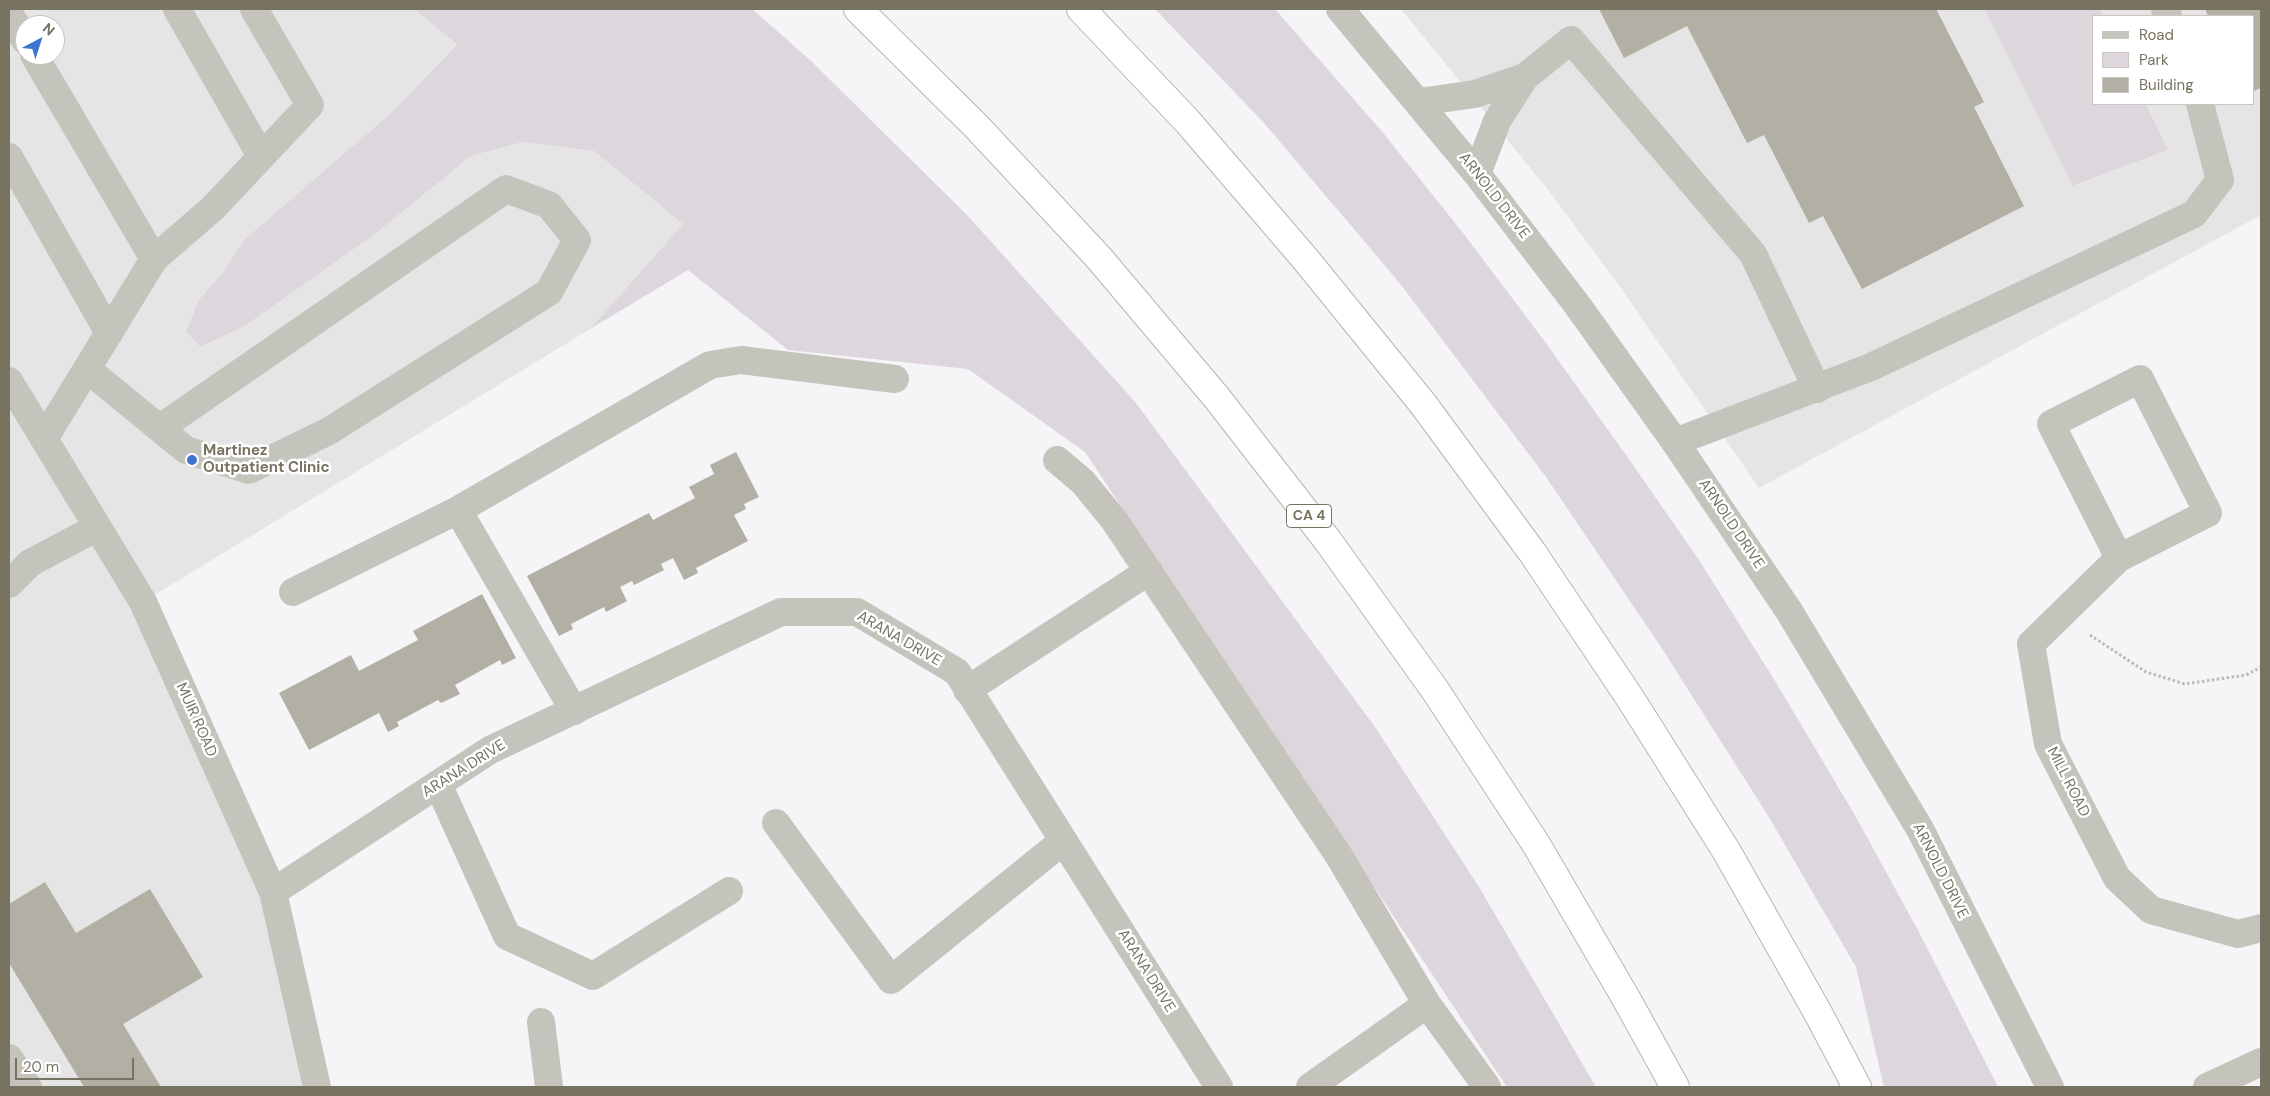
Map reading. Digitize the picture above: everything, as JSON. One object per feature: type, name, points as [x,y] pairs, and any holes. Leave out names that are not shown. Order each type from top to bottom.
[{"type":"highway","name":"CA 4","points":[[858,9],[977,127],[1099,258],[1212,391],[1322,534],[1435,690],[1536,844],[1627,1000],[1675,1087]]},
{"type":"highway","points":[[1081,9],[1246,187],[1366,331],[1423,404],[1532,552],[1630,698],[1722,844],[1792,966],[1857,1087]]},
{"type":"street","points":[[178,9],[262,156]]},
{"type":"street","points":[[44,439],[154,259],[214,208],[310,105],[254,9]]},
{"type":"street","name":"ARNOLD DRIVE","points":[[1340,9],[1477,174],[1578,306],[1676,442],[1789,611],[1920,829],[2050,1087]]},
{"type":"street","points":[[1477,174],[1497,121],[1525,77],[1571,40],[1753,254],[1817,389]]},
{"type":"street","points":[[40,65],[154,259]]},
{"type":"street","points":[[1419,102],[1476,94],[1525,77]]},
{"type":"street","points":[[1676,442],[1871,368],[2194,214],[2220,180],[2200,105]]},
{"type":"street","points":[[9,157],[109,333]]},
{"type":"street","points":[[86,369],[186,450],[249,470],[329,431],[549,292],[577,240],[549,206],[506,189],[160,428]]},
{"type":"street","points":[[293,592],[458,510],[710,365],[741,360],[895,379]]},
{"type":"street","name":"MILL ROAD","points":[[2119,558],[2051,424],[2140,379],[2208,513],[2119,558],[2030,644],[2048,744],[2117,878],[2151,910],[2238,934],[2261,928]]},
{"type":"street","name":"MUIR ROAD","points":[[9,381],[96,528],[143,602],[272,892],[317,1087]]},
{"type":"street","points":[[1057,460],[1084,482],[1114,520],[1149,571],[1339,856],[1427,1004],[1487,1087]]},
{"type":"street","points":[[458,510],[574,710]]},
{"type":"street","points":[[9,584],[30,563],[96,528]]},
{"type":"street","points":[[967,690],[1149,571]]},
{"type":"street","name":"ARANA DRIVE","points":[[272,892],[490,750],[781,612],[857,612],[956,672],[1219,1087]]},
{"type":"street","points":[[438,784],[506,936],[594,976],[729,891]]},
{"type":"street","points":[[776,823],[892,980],[1063,841]]},
{"type":"street","points":[[1310,1087],[1427,1004]]},
{"type":"street","points":[[541,1022],[549,1087]]},
{"type":"street","points":[[9,1058],[28,1087]]},
{"type":"street","points":[[2207,1087],[2261,1062]]},
{"type":"path","points":[[2060,615],[2146,672],[2185,684],[2246,675],[2261,667]]},
{"type":"shaded area","name":"Martinez Outpatient Clinic","points":[[9,9],[414,9],[457,43],[391,113],[245,239],[223,272],[198,301],[186,332],[200,347],[245,326],[375,234],[471,156],[523,142],[594,151],[683,224],[590,329],[143,602],[273,892],[317,1087],[9,1087]]},
{"type":"shaded area","points":[[1401,9],[1984,9],[2074,186],[2168,150],[2146,105],[2255,105],[2255,15],[2103,15],[2100,9],[2261,9],[2261,215],[1759,488],[1618,284],[1549,191]]},
{"type":"green space","points":[[414,9],[752,9],[810,60],[968,216],[1136,403],[1375,727],[1479,887],[1596,1087],[1507,1087],[1085,452],[968,369],[788,350],[688,270],[590,329],[683,224],[594,151],[523,142],[471,156],[375,234],[245,326],[200,347],[186,332],[198,301],[223,272],[245,239],[391,113],[457,44]]},
{"type":"green space","points":[[1155,9],[1275,9],[1384,134],[1463,233],[1543,339],[1626,455],[1699,560],[1775,681],[1856,817],[1921,936],[1998,1087],[1884,1087],[1856,967],[1767,814],[1661,647],[1546,477],[1398,281],[1264,123]]},
{"type":"green space","points":[[1984,9],[2100,9],[2103,15],[2092,15],[2092,105],[2146,105],[2168,150],[2073,186]]},
{"type":"building","points":[[1599,9],[1936,9],[1984,102],[1974,107],[2024,206],[1862,289],[1823,216],[1809,223],[1764,135],[1747,143],[1687,26],[1624,58]]},
{"type":"building","points":[[2205,9],[2261,9],[2261,88],[2255,91],[2255,15],[2208,15]]},
{"type":"building","points":[[736,452],[759,497],[744,504],[746,509],[734,515],[748,541],[696,568],[698,573],[684,580],[673,558],[661,564],[664,570],[634,585],[632,581],[620,587],[627,601],[606,612],[604,607],[571,624],[573,629],[559,636],[527,576],[649,513],[653,520],[695,498],[689,487],[714,474],[710,465]]},
{"type":"building","points":[[482,594],[516,658],[502,665],[500,660],[455,685],[460,694],[441,703],[438,700],[397,722],[399,726],[388,732],[379,713],[309,750],[279,693],[351,655],[359,671],[418,640],[413,631]]},
{"type":"building","points":[[45,882],[76,933],[150,889],[203,977],[123,1024],[161,1087],[84,1087],[9,963],[9,904]]},
{"type":"place","name":"Martinez Outpatient Clinic","points":[[192,460]]}]
